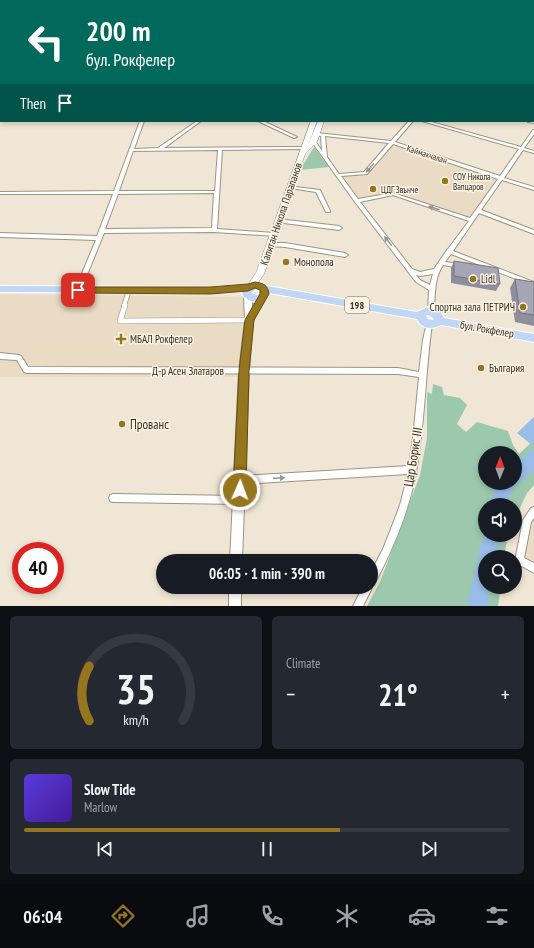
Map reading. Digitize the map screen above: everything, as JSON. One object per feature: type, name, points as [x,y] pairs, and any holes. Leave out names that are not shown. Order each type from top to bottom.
[{"type":"main road","points":[[314,122],[307,139],[318,138],[321,122]]},
{"type":"main road","name":"Капитан Никола Парапанов","points":[[303,151],[318,138]]},
{"type":"main road","name":"Капитан Никола Парапанов","points":[[248,291],[260,274],[307,139]]},
{"type":"main road","name":"Капитан Никола Парапанов","points":[[260,274],[263,292]]},
{"type":"main road","name":"198","points":[[0,289],[248,291],[254,299],[263,292],[293,295],[420,316]]},
{"type":"main road","points":[[431,311],[436,314],[434,323],[422,320],[420,316],[423,312],[431,311]]},
{"type":"main road","name":"бул. Рокфелер","points":[[434,323],[534,338]]},
{"type":"street","points":[[78,290],[102,231],[142,122]]},
{"type":"street","points":[[159,150],[198,122]]},
{"type":"street","points":[[262,122],[295,137]]},
{"type":"street","points":[[339,175],[365,173],[411,122]]},
{"type":"street","points":[[428,122],[534,152]]},
{"type":"street","points":[[431,311],[432,289],[436,271],[534,131]]},
{"type":"street","points":[[318,138],[325,157]]},
{"type":"street","points":[[318,138],[325,157],[357,201],[412,271],[418,281],[432,289]]},
{"type":"street","name":"Каймакчалан","points":[[318,138],[392,142],[534,188]]},
{"type":"street","points":[[131,150],[220,149],[303,151]]},
{"type":"street","points":[[214,230],[220,149]]},
{"type":"street","points":[[290,187],[318,191],[328,212]]},
{"type":"street","points":[[0,193],[217,192]]},
{"type":"street","points":[[357,201],[393,194],[471,220]]},
{"type":"street","points":[[478,211],[534,232]]},
{"type":"street","points":[[278,221],[339,228]]},
{"type":"street","points":[[102,231],[214,230],[274,235]]},
{"type":"street","points":[[0,235],[99,238]]},
{"type":"street","points":[[270,245],[285,245],[345,256]]},
{"type":"street","points":[[449,251],[534,284]]},
{"type":"street","points":[[441,263],[471,268]]},
{"type":"street","points":[[412,271],[420,274],[436,271]]},
{"type":"street","points":[[129,290],[120,321],[249,320]]},
{"type":"street","points":[[236,554],[244,371],[249,320],[248,291]]},
{"type":"street","points":[[249,320],[263,292]]},
{"type":"street","name":"Цар Борис III","points":[[378,569],[405,502],[415,456],[423,375],[434,323]]},
{"type":"street","name":"Д-р Асен Златаров","points":[[0,356],[19,358],[26,370],[398,371],[423,375]]},
{"type":"street","points":[[240,480],[412,470]]},
{"type":"street","points":[[113,498],[239,500]]},
{"type":"street","points":[[534,511],[527,520],[519,560],[534,568]]},
{"type":"street","points":[[235,594],[235,606]]},
{"type":"street","points":[[358,606],[364,594]]},
{"type":"shaded area","name":"СОУ Никола Вапцаров","points":[[392,142],[501,178],[471,220],[393,194],[357,201],[339,175],[365,173]]},
{"type":"shaded area","name":"МБАЛ Рокфелер","points":[[0,294],[242,297],[246,302],[240,377],[0,377]]},
{"type":"shaded area","points":[[534,511],[534,568],[522,562],[522,550]]},
{"type":"green space","points":[[314,147],[329,167],[300,170]]},
{"type":"green space","points":[[433,384],[442,387],[444,395],[460,398],[467,405],[457,424],[466,432],[477,422],[508,431],[514,446],[478,446],[478,490],[522,490],[522,451],[534,440],[534,485],[527,493],[522,504],[522,498],[478,498],[478,542],[507,542],[505,550],[478,550],[478,594],[500,594],[498,606],[367,606],[374,594],[378,594],[378,586],[420,475],[427,438],[427,392],[432,394]]},
{"type":"water","points":[[534,417],[534,442],[532,445],[517,433]]},
{"type":"building","points":[[454,261],[498,268],[500,284],[454,276]]},
{"type":"building","points":[[515,279],[534,282],[534,315],[520,313]]},
{"type":"waterway","points":[[522,469],[534,458]]},
{"type":"waterway","points":[[500,498],[504,490]]},
{"type":"waterway","points":[[488,550],[490,542]]},
{"type":"waterway","points":[[477,606],[479,594]]},
{"type":"place","name":"СОУ Никола Вапцаров","points":[[445,181]]},
{"type":"place","name":"ЦДГ Звънче","points":[[373,189]]},
{"type":"place","name":"Монопола","points":[[286,262]]},
{"type":"place","name":"Lidl","points":[[473,279]]},
{"type":"place","name":"Спортна зала ПЕТРИЧ","points":[[523,307]]},
{"type":"place","name":"МБАЛ Рокфелер","points":[[121,339]]},
{"type":"place","name":"България","points":[[481,368]]},
{"type":"place","name":"Прованс","points":[[122,424]]},
{"type":"route","points":[[78,290],[210,290],[248,288],[255,285],[261,286],[265,290],[264,296],[249,320],[244,371],[240,490]]}]
